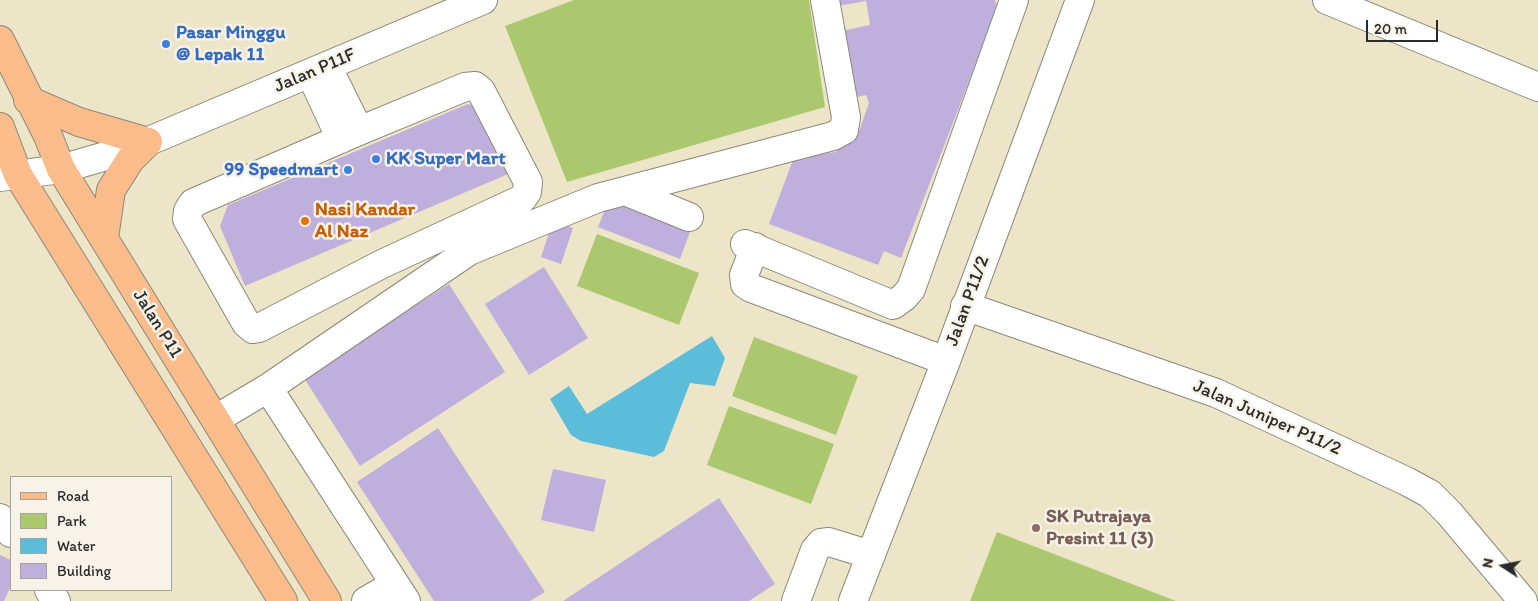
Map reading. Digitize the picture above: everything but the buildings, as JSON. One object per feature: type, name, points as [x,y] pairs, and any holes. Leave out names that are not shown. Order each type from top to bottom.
[{"type":"main road","name":"Jalan P11","points":[[0,40],[28,100],[48,136],[61,168],[327,601]]},
{"type":"main road","points":[[28,100],[79,122],[148,142],[130,160],[111,190],[104,238]]},
{"type":"main road","name":"Jalan P11","points":[[0,127],[9,176],[283,601]]},
{"type":"street","name":"Jalan P11F","points":[[9,176],[61,168],[148,142],[483,0]]},
{"type":"street","points":[[216,419],[268,388],[469,251],[577,205],[833,136],[844,130],[846,117],[825,0]]},
{"type":"street","points":[[886,338],[893,305],[911,288],[1014,0]]},
{"type":"street","name":"Jalan P11/2","points":[[853,601],[946,361],[1080,0]]},
{"type":"street","points":[[1333,1],[1538,87]]},
{"type":"street","points":[[319,70],[350,135]]},
{"type":"street","points":[[475,86],[481,91],[528,182],[527,192],[522,199],[382,264],[259,328],[253,329],[246,323],[187,219],[188,211],[193,203],[350,135],[465,87],[475,86]]},
{"type":"street","points":[[625,191],[689,217]]},
{"type":"street","points":[[893,305],[750,245],[744,275],[745,284],[886,338],[902,346],[946,361]]},
{"type":"street","name":"Jalan Juniper P11/2","points":[[965,306],[1216,394],[1406,481],[1430,494],[1449,513],[1523,601]]},
{"type":"street","points":[[268,388],[401,592],[366,601]]},
{"type":"street","points":[[0,518],[10,532]]},
{"type":"street","points":[[796,601],[815,550],[821,543],[829,542],[871,555]]},
{"type":"green space","points":[[574,0],[809,0],[825,107],[567,182],[505,26]]},
{"type":"green space","points":[[597,234],[699,273],[679,325],[577,286]]},
{"type":"green space","points":[[754,337],[858,376],[836,435],[732,396]]},
{"type":"green space","points":[[729,406],[834,444],[811,504],[707,465]]},
{"type":"green space","points":[[997,532],[1176,601],[970,601]]},
{"type":"water","points":[[712,336],[725,358],[715,386],[690,383],[664,451],[654,457],[581,441],[571,435],[550,399],[569,386],[587,414]]},
{"type":"place","name":"Pasar Minggu @ Lepak 11","points":[[166,44]]},
{"type":"place","name":"KK Super Mart","points":[[376,159]]},
{"type":"place","name":"99 Speedmart","points":[[348,170]]},
{"type":"place","name":"Nasi Kandar Al Naz","points":[[305,221]]},
{"type":"place","name":"SK Putrajaya Presint 11 (3)","points":[[1036,528]]}]
